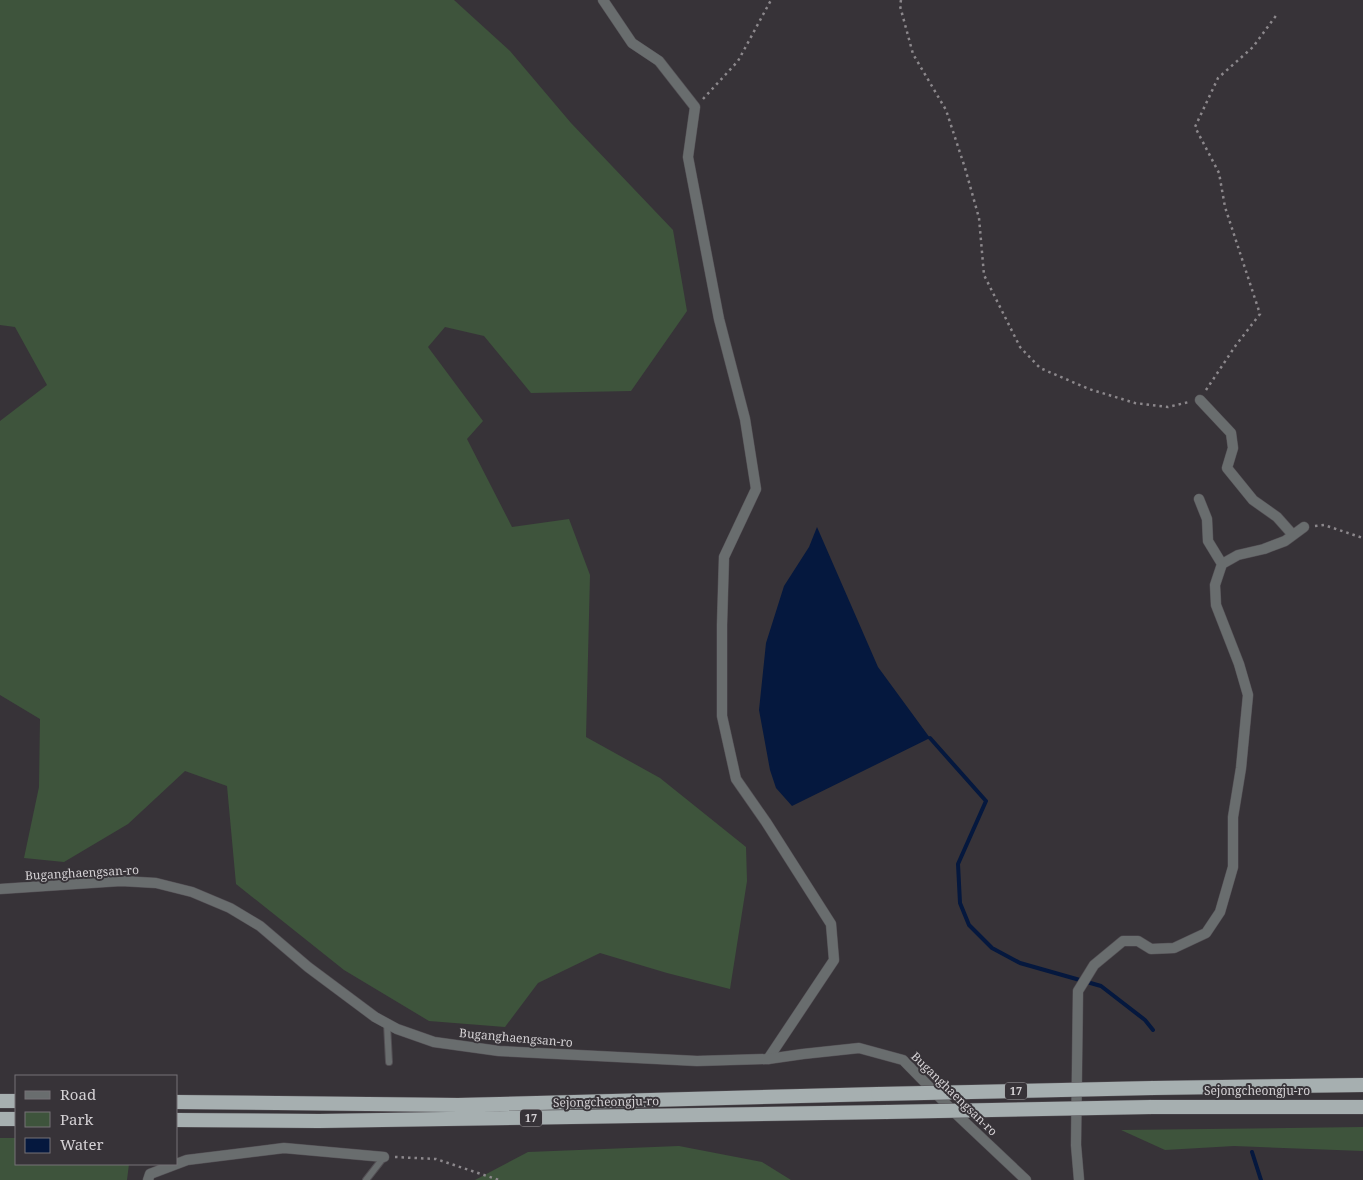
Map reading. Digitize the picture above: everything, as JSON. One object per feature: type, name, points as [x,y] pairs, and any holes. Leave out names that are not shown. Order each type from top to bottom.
[{"type":"highway","name":"Sejongcheongju-ro","points":[[178,1102],[458,1105],[878,1094],[1363,1085]]},
{"type":"highway","points":[[0,1101],[15,1101]]},
{"type":"highway","name":"Sejongcheongju-ro","points":[[178,1120],[319,1121],[1151,1107],[1363,1107]]},
{"type":"highway","points":[[0,1119],[15,1119]]},
{"type":"street","points":[[603,0],[632,43],[659,61],[695,107],[688,157],[719,319],[745,419],[756,489],[724,557],[722,716],[736,779],[766,822],[831,924],[834,960],[768,1059]]},
{"type":"street","points":[[1200,400],[1231,432],[1233,448],[1228,468],[1253,500],[1277,517],[1293,535]]},
{"type":"street","points":[[1198,499],[1207,519],[1208,541],[1222,564]]},
{"type":"street","points":[[1078,1180],[1076,1145],[1079,989],[1094,965],[1122,941],[1138,941],[1151,949],[1174,948],[1206,932],[1220,912],[1233,867],[1233,817],[1241,768],[1248,696],[1239,664],[1216,604],[1215,585],[1222,564],[1238,555],[1264,549],[1286,541],[1304,527]]},
{"type":"street","name":"Buganghaengsan-ro","points":[[0,889],[121,881],[156,883],[192,892],[230,908],[260,926],[308,967],[375,1017],[387,1024],[434,1042],[499,1051],[697,1061],[768,1059],[859,1048],[903,1060],[953,1111],[1026,1180]]},
{"type":"street","points":[[178,1163],[187,1160],[284,1148],[384,1157]]},
{"type":"street","points":[[148,1180],[150,1174],[174,1165]]},
{"type":"lane","points":[[387,1024],[389,1062]]},
{"type":"lane","points":[[366,1180],[384,1157]]},
{"type":"path","points":[[695,107],[738,61],[771,0]]},
{"type":"path","points":[[901,0],[900,6],[913,54],[946,110],[966,168],[979,218],[984,275],[1020,347],[1040,368],[1089,389],[1135,403],[1168,407],[1200,400],[1236,345],[1260,314],[1225,207],[1219,173],[1194,127],[1218,78],[1253,47],[1278,12]]},
{"type":"path","points":[[1304,527],[1324,524],[1363,538]]},
{"type":"path","points":[[384,1157],[436,1159],[499,1180]]},
{"type":"green space","points":[[0,0],[454,0],[510,51],[571,123],[673,230],[687,311],[631,391],[531,393],[484,336],[445,327],[428,347],[483,421],[467,439],[512,527],[569,519],[590,575],[586,737],[660,778],[746,847],[747,881],[730,989],[600,953],[538,983],[505,1027],[429,1021],[344,970],[236,884],[227,786],[185,771],[128,824],[64,862],[24,858],[39,787],[40,719],[0,695],[0,421],[47,385],[15,327],[0,325]]},
{"type":"green space","points":[[1363,1127],[1363,1151],[1234,1146],[1165,1150],[1121,1130]]},
{"type":"green space","points":[[0,1138],[15,1138],[15,1165],[129,1165],[127,1180],[0,1180]]},
{"type":"green space","points":[[679,1146],[762,1162],[791,1180],[475,1180],[528,1152]]},
{"type":"water","points":[[817,527],[878,667],[930,738],[792,806],[776,788],[770,770],[759,710],[766,643],[784,586],[809,547]]},
{"type":"waterway","points":[[930,738],[986,801],[958,864],[960,903],[969,925],[992,948],[1020,963],[1101,986],[1145,1020],[1153,1030]]},
{"type":"waterway","points":[[1252,1152],[1261,1180]]}]
